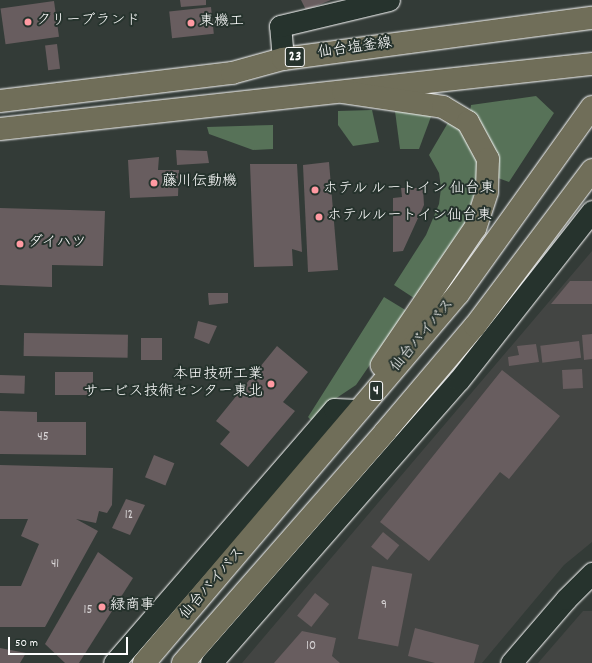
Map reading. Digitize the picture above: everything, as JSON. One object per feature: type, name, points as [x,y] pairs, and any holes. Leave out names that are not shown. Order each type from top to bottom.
[{"type":"main road","name":"仙台塩釜線","points":[[0,101],[232,73],[283,59],[592,18]]},
{"type":"main road","points":[[0,129],[592,64]]},
{"type":"main road","points":[[343,92],[443,107],[468,122],[488,159],[487,192],[475,228],[376,375],[361,407]]},
{"type":"main road","name":"仙台バイパス","points":[[144,663],[232,563],[361,407],[458,294],[592,107]]},
{"type":"main road","name":"仙台バイパス","points":[[183,663],[385,432],[475,326],[592,170]]},
{"type":"street","points":[[283,59],[280,26],[389,0]]},
{"type":"street","points":[[211,663],[459,380],[592,211]]},
{"type":"street","points":[[114,663],[334,409],[361,407]]},
{"type":"street","points":[[514,662],[566,599],[592,573]]},
{"type":"shaded area","points":[[592,251],[592,542],[564,565],[482,663],[242,663]]},
{"type":"shaded area","points":[[583,611],[592,611],[592,663],[538,663]]},
{"type":"green space","points":[[536,96],[554,113],[509,182],[498,178],[497,160],[488,135],[470,112],[471,105]]},
{"type":"green space","points":[[372,110],[379,142],[353,146],[338,125],[338,111]]},
{"type":"green space","points":[[395,111],[432,114],[419,149],[400,149]]},
{"type":"green space","points":[[449,121],[460,129],[479,162],[478,180],[465,225],[417,300],[394,285],[426,235],[439,204],[441,188],[439,173],[429,155]]},
{"type":"green space","points":[[273,125],[273,149],[253,150],[209,134],[207,127]]},
{"type":"green space","points":[[384,297],[407,311],[356,385],[329,403],[314,423],[308,417]]},
{"type":"building","points":[[180,0],[206,0],[206,5],[181,7]]},
{"type":"building","points":[[301,0],[331,0],[306,10]]},
{"type":"building","name":"クリーブランド","points":[[54,1],[59,37],[6,44],[1,9]]},
{"type":"building","name":"東機工","points":[[211,7],[214,34],[172,38],[169,11]]},
{"type":"building","points":[[57,44],[60,69],[48,70],[45,45]]},
{"type":"building","points":[[176,150],[207,151],[209,163],[177,165]]},
{"type":"building","name":"藤川伝動機","points":[[159,157],[158,170],[179,170],[178,196],[130,198],[128,160]]},
{"type":"building","name":"ホテルルートイン仙台東","points":[[329,162],[338,270],[308,272],[303,165]]},
{"type":"building","points":[[250,164],[297,164],[302,252],[292,249],[293,266],[254,267]]},
{"type":"building","points":[[401,188],[423,188],[424,205],[403,251],[393,252],[393,198],[402,197]]},
{"type":"building","points":[[0,208],[105,211],[103,266],[52,265],[52,287],[0,285]]},
{"type":"building","points":[[570,281],[592,281],[592,304],[551,304]]},
{"type":"building","points":[[208,293],[228,293],[228,303],[209,305]]},
{"type":"building","points":[[198,321],[217,326],[209,344],[194,338]]},
{"type":"building","points":[[24,333],[128,335],[128,358],[24,356]]},
{"type":"building","points":[[592,334],[592,359],[584,360],[582,335]]},
{"type":"building","points":[[141,338],[162,338],[162,360],[141,360]]},
{"type":"building","points":[[579,341],[581,358],[542,363],[540,346]]},
{"type":"building","points":[[536,344],[539,362],[509,366],[508,357],[519,355],[517,346]]},
{"type":"building","points":[[277,346],[308,372],[283,402],[295,411],[248,467],[220,444],[230,432],[216,421]]},
{"type":"building","points":[[582,369],[583,388],[563,389],[562,370]]},
{"type":"building","points":[[502,370],[560,416],[509,479],[500,472],[429,561],[380,522]]},
{"type":"building","points":[[55,372],[93,372],[93,395],[55,395]]},
{"type":"building","points":[[0,375],[25,376],[24,394],[0,393]]},
{"type":"building","points":[[0,411],[37,412],[37,422],[86,422],[86,455],[0,454]]},
{"type":"building","points":[[154,455],[174,463],[165,485],[145,477]]},
{"type":"building","points":[[0,465],[113,468],[112,505],[107,513],[99,511],[96,523],[76,519],[98,531],[45,627],[0,627],[0,586],[21,586],[39,544],[21,536],[28,519],[0,519]]},
{"type":"building","points":[[126,499],[145,505],[130,535],[112,528]]},
{"type":"building","points":[[383,532],[399,545],[387,560],[371,547]]},
{"type":"building","points":[[98,552],[133,578],[79,663],[65,663],[45,644]]},
{"type":"building","points":[[372,566],[412,574],[398,646],[358,639]]},
{"type":"building","points":[[315,593],[329,604],[311,627],[297,616]]},
{"type":"building","points":[[415,628],[479,645],[474,663],[435,663],[408,656]]},
{"type":"building","points":[[302,631],[336,638],[332,656],[340,663],[274,663]]},
{"type":"building","points":[[0,648],[26,653],[20,663],[0,663]]},
{"type":"place","name":"クリーブランド","points":[[28,22]]},
{"type":"place","name":"東機工","points":[[191,23]]},
{"type":"place","name":"藤川伝動機","points":[[154,183]]},
{"type":"place","name":"ホテル ルートイン 仙台東","points":[[315,190]]},
{"type":"place","name":"ホテルルートイン仙台東","points":[[319,217]]},
{"type":"place","name":"ダイハツ","points":[[20,244]]},
{"type":"place","name":"本田技研工業 サービス技術センター東北","points":[[271,384]]},
{"type":"place","name":"緑商事","points":[[102,607]]}]
